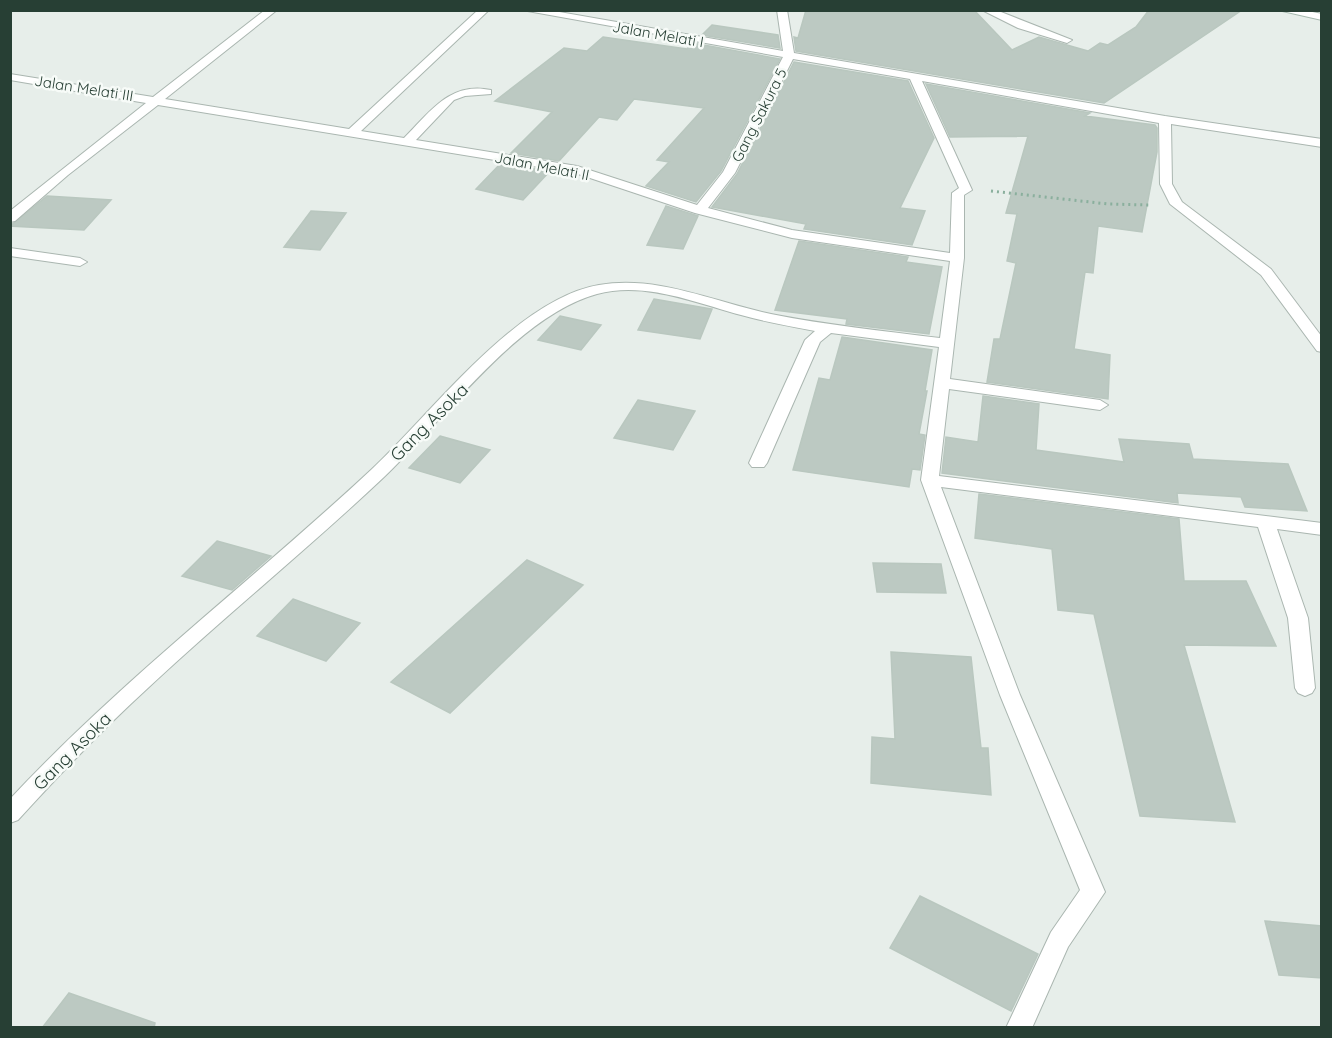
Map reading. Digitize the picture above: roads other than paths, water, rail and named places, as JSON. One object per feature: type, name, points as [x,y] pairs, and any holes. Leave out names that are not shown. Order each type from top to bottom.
[{"type":"street","points":[[10,218],[64,172],[272,10]]},
{"type":"street","points":[[352,133],[484,10]]},
{"type":"street","name":"Jalan Melati I","points":[[527,10],[789,57],[1165,120],[1322,143]]},
{"type":"street","name":"Gang Sakura 5","points":[[700,210],[729,173],[789,57],[782,10]]},
{"type":"street","points":[[987,10],[1022,26],[1067,40]]},
{"type":"street","points":[[1283,10],[1322,17]]},
{"type":"street","name":"Jalan Melati III","points":[[10,77],[158,99]]},
{"type":"street","points":[[915,78],[966,190],[958,193],[957,258],[930,480],[1010,695],[1093,892],[1079,908],[1047,963],[1019,1028]]},
{"type":"street","points":[[408,141],[450,98],[464,93],[487,92]]},
{"type":"street","name":"Jalan Melati II","points":[[158,99],[577,170],[700,210],[792,234],[957,258]]},
{"type":"street","points":[[1165,120],[1166,184],[1177,204],[1266,272],[1322,348]]},
{"type":"street","points":[[10,252],[80,262]]},
{"type":"street","name":"Gang Asoka","points":[[10,814],[48,771],[197,631],[380,472],[509,341],[567,298],[597,289],[652,286],[766,317],[947,344]]},
{"type":"street","points":[[758,463],[813,340],[828,328]]},
{"type":"street","points":[[943,383],[1100,405]]},
{"type":"street","points":[[930,480],[1322,529]]},
{"type":"street","points":[[1265,522],[1298,618],[1305,688]]}]
